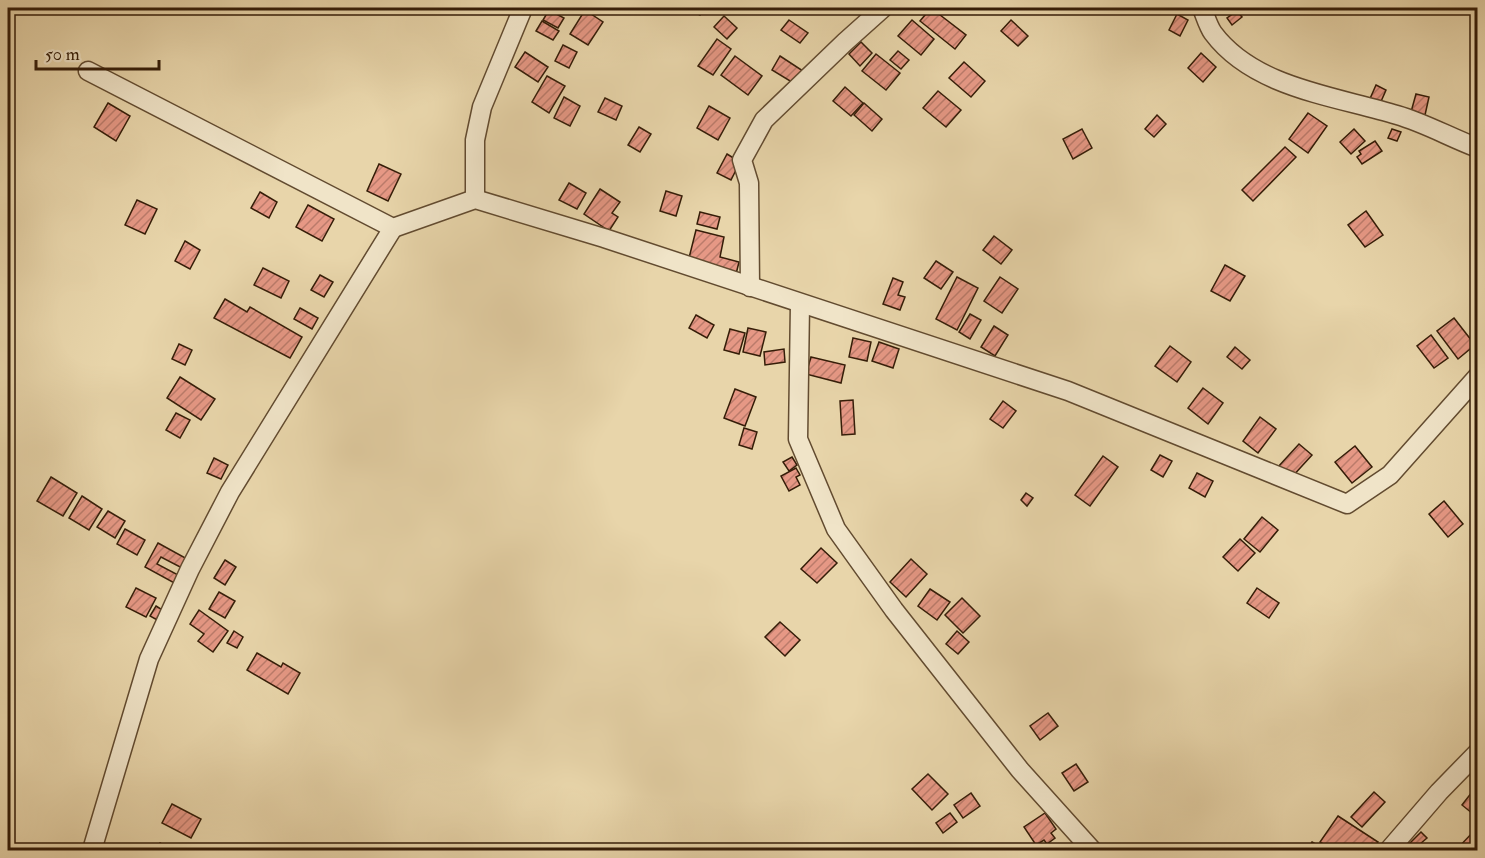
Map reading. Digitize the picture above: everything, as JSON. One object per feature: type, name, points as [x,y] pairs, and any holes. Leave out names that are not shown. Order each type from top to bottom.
[{"type":"street","points":[[475,199],[475,140],[482,107],[523,8]]},
{"type":"street","points":[[750,287],[749,183],[742,160],[764,120],[883,8]]},
{"type":"street","points":[[1202,8],[1212,32],[1239,60],[1264,75],[1399,116],[1478,148]]},
{"type":"street","points":[[88,71],[393,228]]},
{"type":"street","points":[[92,850],[149,658],[190,569],[230,492],[393,228],[475,199],[604,238],[1068,391],[1347,504],[1390,475],[1478,376]]},
{"type":"street","points":[[800,304],[798,439],[836,529],[894,610],[1020,770],[1092,850]]},
{"type":"street","points":[[1389,850],[1439,792],[1478,752]]},
{"type":"building","points":[[686,8],[704,8],[700,15]]},
{"type":"building","points":[[931,8],[966,35],[955,49],[920,21]]},
{"type":"building","points":[[549,10],[564,18],[558,28],[543,20]]},
{"type":"building","points":[[585,10],[603,22],[588,45],[570,34]]},
{"type":"building","points":[[1237,11],[1242,17],[1232,25],[1227,18]]},
{"type":"building","points":[[1177,14],[1188,20],[1180,36],[1169,30]]},
{"type":"building","points":[[724,16],[737,28],[727,39],[714,27]]},
{"type":"building","points":[[789,20],[808,33],[800,43],[781,30]]},
{"type":"building","points":[[912,20],[934,39],[921,55],[898,36]]},
{"type":"building","points":[[1011,20],[1028,36],[1018,46],[1001,31]]},
{"type":"building","points":[[542,21],[559,31],[553,40],[536,31]]},
{"type":"building","points":[[717,39],[731,49],[713,75],[698,66]]},
{"type":"building","points":[[861,42],[872,53],[860,66],[849,54]]},
{"type":"building","points":[[563,45],[577,52],[569,68],[555,61]]},
{"type":"building","points":[[898,51],[909,60],[901,69],[890,60]]},
{"type":"building","points":[[525,52],[548,67],[538,82],[515,67]]},
{"type":"building","points":[[1201,53],[1216,67],[1203,82],[1188,68]]},
{"type":"building","points":[[876,54],[900,73],[886,90],[862,71]]},
{"type":"building","points":[[735,56],[762,76],[748,95],[721,75]]},
{"type":"building","points":[[780,56],[803,71],[795,84],[772,70]]},
{"type":"building","points":[[964,62],[985,81],[971,97],[949,78]]},
{"type":"building","points":[[547,76],[565,86],[549,113],[532,102]]},
{"type":"building","points":[[1376,85],[1386,90],[1379,106],[1369,101]]},
{"type":"building","points":[[845,87],[863,103],[851,116],[833,101]]},
{"type":"building","points":[[938,91],[961,110],[946,127],[923,108]]},
{"type":"building","points":[[1416,94],[1429,97],[1425,115],[1411,112]]},
{"type":"building","points":[[564,97],[580,106],[570,126],[554,118]]},
{"type":"building","points":[[605,98],[622,106],[616,120],[598,112]]},
{"type":"building","points":[[108,103],[130,116],[116,141],[94,127]]},
{"type":"building","points":[[864,103],[882,119],[872,131],[854,115]]},
{"type":"building","points":[[709,106],[730,118],[718,140],[697,128]]},
{"type":"building","points":[[1308,113],[1327,126],[1308,153],[1289,139]]},
{"type":"building","points":[[1157,115],[1166,124],[1154,137],[1145,129]]},
{"type":"building","points":[[639,127],[651,134],[640,152],[628,145]]},
{"type":"building","points":[[1082,129],[1092,148],[1073,159],[1063,139]]},
{"type":"building","points":[[1354,129],[1365,141],[1351,154],[1340,142]]},
{"type":"building","points":[[1392,129],[1401,132],[1397,141],[1388,138]]},
{"type":"building","points":[[1375,141],[1382,151],[1362,164],[1357,157],[1361,154],[1359,151]]},
{"type":"building","points":[[1285,147],[1296,157],[1253,201],[1242,190]]},
{"type":"building","points":[[727,154],[740,162],[731,180],[717,173]]},
{"type":"building","points":[[379,164],[401,174],[388,201],[367,191]]},
{"type":"building","points":[[569,183],[586,193],[577,209],[559,200]]},
{"type":"building","points":[[600,189],[620,202],[612,213],[618,217],[609,231],[584,214]]},
{"type":"building","points":[[666,191],[682,196],[676,216],[660,211]]},
{"type":"building","points":[[260,192],[277,202],[269,218],[251,208]]},
{"type":"building","points":[[137,200],[157,209],[145,234],[125,225]]},
{"type":"building","points":[[308,205],[334,219],[322,241],[296,227]]},
{"type":"building","points":[[1366,211],[1383,235],[1365,247],[1348,225]]},
{"type":"building","points":[[700,212],[720,217],[717,229],[697,224]]},
{"type":"building","points":[[696,230],[724,237],[720,257],[739,262],[736,274],[688,262]]},
{"type":"building","points":[[994,236],[1012,250],[1001,264],[983,250]]},
{"type":"building","points":[[185,241],[200,250],[190,269],[175,261]]},
{"type":"building","points":[[936,261],[953,272],[941,289],[924,278]]},
{"type":"building","points":[[1225,265],[1245,276],[1230,301],[1211,291]]},
{"type":"building","points":[[263,268],[289,281],[281,298],[254,285]]},
{"type":"building","points":[[320,275],[333,282],[324,297],[311,290]]},
{"type":"building","points":[[957,277],[978,288],[957,330],[936,319]]},
{"type":"building","points":[[1000,277],[1018,289],[1002,313],[984,301]]},
{"type":"building","points":[[893,278],[903,282],[898,295],[905,297],[900,310],[883,304]]},
{"type":"building","points":[[225,299],[247,312],[250,307],[302,337],[290,358],[214,318]]},
{"type":"building","points":[[300,308],[318,318],[312,329],[294,319]]},
{"type":"building","points":[[970,314],[981,320],[970,339],[959,332]]},
{"type":"building","points":[[696,315],[714,325],[707,338],[689,328]]},
{"type":"building","points":[[1454,318],[1475,345],[1458,359],[1437,331]]},
{"type":"building","points":[[994,326],[1008,335],[995,356],[981,347]]},
{"type":"building","points":[[748,328],[766,332],[760,356],[743,352]]},
{"type":"building","points":[[730,329],[745,333],[739,354],[724,350]]},
{"type":"building","points":[[1431,335],[1448,358],[1434,368],[1417,346]]},
{"type":"building","points":[[853,338],[871,342],[867,361],[849,357]]},
{"type":"building","points":[[879,342],[899,349],[893,368],[872,361]]},
{"type":"building","points":[[179,344],[192,350],[185,365],[172,359]]},
{"type":"building","points":[[1170,346],[1191,362],[1177,382],[1155,366]]},
{"type":"building","points":[[1235,347],[1250,360],[1242,369],[1227,357]]},
{"type":"building","points":[[784,349],[785,362],[765,365],[764,352]]},
{"type":"building","points":[[811,357],[845,365],[841,383],[806,374]]},
{"type":"building","points":[[180,377],[215,399],[201,420],[167,398]]},
{"type":"building","points":[[1203,388],[1223,403],[1208,424],[1188,408]]},
{"type":"building","points":[[735,389],[756,397],[745,426],[724,418]]},
{"type":"building","points":[[853,400],[855,434],[842,435],[840,401]]},
{"type":"building","points":[[1003,401],[1016,411],[1003,428],[990,419]]},
{"type":"building","points":[[176,413],[190,420],[180,438],[166,430]]},
{"type":"building","points":[[1260,417],[1276,429],[1258,453],[1243,441]]},
{"type":"building","points":[[744,428],[757,432],[752,449],[739,445]]},
{"type":"building","points":[[1299,444],[1312,455],[1291,478],[1278,467]]},
{"type":"building","points":[[1355,446],[1372,467],[1352,483],[1335,462]]},
{"type":"building","points":[[1160,455],[1172,461],[1163,477],[1151,470]]},
{"type":"building","points":[[1103,456],[1118,467],[1090,506],[1075,495]]},
{"type":"building","points":[[792,457],[797,465],[789,471],[783,462]]},
{"type":"building","points":[[214,458],[228,465],[221,479],[207,473]]},
{"type":"building","points":[[796,468],[800,475],[796,477],[800,485],[789,491],[781,476]]},
{"type":"building","points":[[1197,473],[1213,481],[1205,497],[1189,488]]},
{"type":"building","points":[[51,477],[77,493],[63,516],[37,501]]},
{"type":"building","points":[[1026,493],[1033,498],[1027,506],[1021,500]]},
{"type":"building","points":[[82,496],[102,509],[89,530],[69,518]]},
{"type":"building","points":[[1444,501],[1463,524],[1448,537],[1429,514]]},
{"type":"building","points":[[108,511],[125,521],[115,538],[97,527]]},
{"type":"building","points":[[1262,517],[1278,530],[1260,552],[1244,539]]},
{"type":"building","points":[[125,529],[145,540],[137,555],[117,544]]},
{"type":"building","points":[[1240,539],[1255,553],[1238,571],[1223,557]]},
{"type":"building","points":[[158,543],[189,560],[184,569],[161,557],[157,564],[182,577],[178,585],[145,567]]},
{"type":"building","points":[[821,548],[837,563],[817,583],[801,569]]},
{"type":"building","points":[[911,559],[927,574],[906,597],[890,582]]},
{"type":"building","points":[[225,560],[236,567],[225,585],[214,578]]},
{"type":"building","points":[[136,588],[156,598],[146,617],[126,607]]},
{"type":"building","points":[[1257,588],[1279,603],[1269,618],[1247,603]]},
{"type":"building","points":[[930,589],[950,602],[937,620],[918,606]]},
{"type":"building","points":[[219,592],[235,601],[225,618],[209,609]]},
{"type":"building","points":[[962,598],[980,616],[963,633],[945,615]]},
{"type":"building","points":[[156,606],[164,611],[159,621],[150,616]]},
{"type":"building","points":[[199,610],[228,631],[213,652],[198,641],[204,634],[190,624]]},
{"type":"building","points":[[780,622],[800,640],[785,656],[765,637]]},
{"type":"building","points":[[234,631],[243,637],[237,648],[227,643]]},
{"type":"building","points":[[957,631],[969,642],[958,654],[946,644]]},
{"type":"building","points":[[257,653],[281,667],[283,663],[300,673],[288,694],[247,670]]},
{"type":"building","points":[[1048,713],[1058,726],[1040,740],[1030,726]]},
{"type":"building","points":[[1076,764],[1088,782],[1074,791],[1062,773]]},
{"type":"building","points":[[928,774],[948,794],[932,810],[912,789]]},
{"type":"building","points":[[1374,792],[1385,802],[1362,827],[1351,817]]},
{"type":"building","points":[[1472,792],[1478,797],[1478,818],[1462,805]]},
{"type":"building","points":[[971,793],[980,806],[963,818],[954,805]]},
{"type":"building","points":[[172,804],[201,819],[191,838],[162,823]]},
{"type":"building","points":[[950,813],[957,822],[943,833],[936,823]]},
{"type":"building","points":[[1045,813],[1056,829],[1051,833],[1055,838],[1047,844],[1044,840],[1036,845],[1024,827]]},
{"type":"building","points":[[1338,816],[1378,842],[1372,850],[1333,850],[1320,842]]},
{"type":"building","points":[[1474,831],[1478,835],[1478,850],[1456,850]]},
{"type":"building","points":[[1421,832],[1427,838],[1413,850],[1408,845]]},
{"type":"building","points":[[1312,842],[1326,850],[1307,850]]},
{"type":"building","points":[[160,843],[171,850],[155,850]]}]
